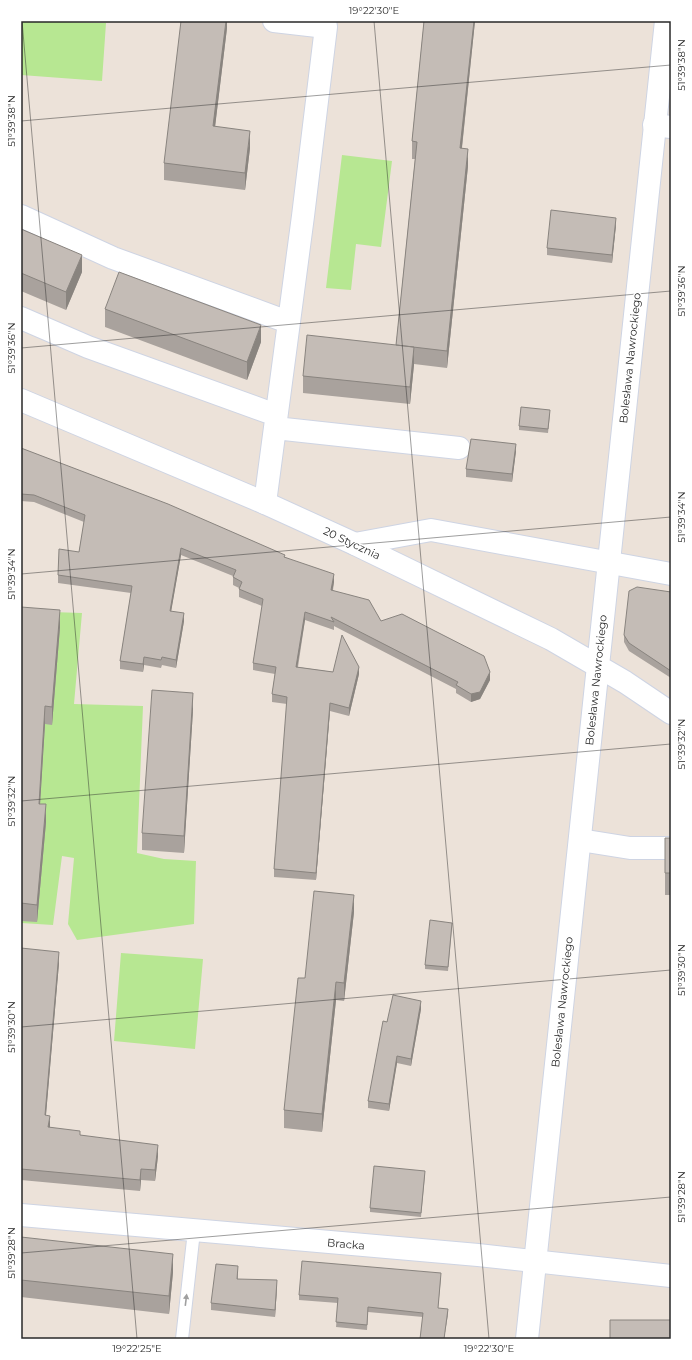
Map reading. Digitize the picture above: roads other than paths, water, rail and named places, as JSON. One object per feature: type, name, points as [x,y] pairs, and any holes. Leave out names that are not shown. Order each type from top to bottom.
[{"type":"street","points":[[264,503],[288,322],[304,216],[325,24],[274,21]]},
{"type":"street","name":"Bolesława Nawrockiego","points":[[527,1339],[597,665],[663,126],[666,21]]},
{"type":"street","points":[[21,216],[113,258],[288,322]]},
{"type":"street","points":[[21,318],[88,347],[275,421],[459,448]]},
{"type":"street","name":"20 Stycznia","points":[[21,400],[264,503],[355,544],[551,639],[597,665],[671,712]]},
{"type":"street","points":[[355,544],[431,530],[671,574]]},
{"type":"street","points":[[580,840],[630,848],[671,848]]},
{"type":"street","name":"Bracka","points":[[21,1215],[478,1255],[671,1276]]},
{"type":"lane","points":[[182,1339],[194,1231]]}]
